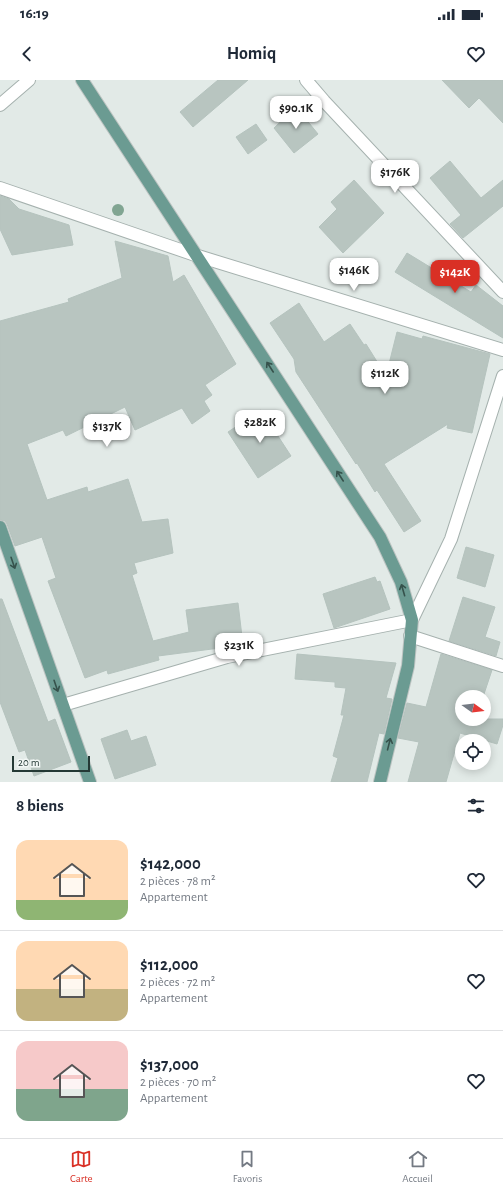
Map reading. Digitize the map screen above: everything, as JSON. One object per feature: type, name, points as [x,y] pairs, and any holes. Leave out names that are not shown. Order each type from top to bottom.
[{"type":"main road","points":[[82,80],[380,537],[401,582],[412,620],[408,666],[380,782]]},
{"type":"main road","points":[[0,527],[90,782]]},
{"type":"street","points":[[0,105],[29,80]]},
{"type":"street","points":[[306,80],[503,292]]},
{"type":"street","points":[[0,188],[198,256],[503,350]]},
{"type":"street","points":[[63,705],[226,657],[412,620],[450,539],[503,376]]},
{"type":"street","points":[[410,636],[503,666]]},
{"type":"building","points":[[218,80],[248,80],[193,127],[180,112]]},
{"type":"building","points":[[442,80],[503,80],[503,123],[479,98],[469,108]]},
{"type":"building","points":[[296,107],[318,134],[294,153],[274,128]]},
{"type":"building","points":[[256,124],[267,140],[248,154],[236,137]]},
{"type":"building","points":[[450,161],[481,198],[503,180],[503,206],[463,238],[450,224],[461,215],[430,178]]},
{"type":"building","points":[[354,180],[384,213],[343,253],[319,227],[337,209],[331,202]]},
{"type":"building","points":[[0,196],[9,199],[19,209],[69,225],[73,245],[12,255],[0,229]]},
{"type":"building","points":[[115,241],[168,256],[173,282],[184,275],[236,364],[205,385],[212,395],[204,401],[210,411],[192,424],[182,408],[135,430],[125,407],[66,436],[63,430],[27,444],[47,500],[87,487],[88,492],[128,479],[142,522],[168,519],[173,553],[134,563],[137,573],[132,575],[153,641],[189,632],[186,610],[238,603],[243,645],[158,656],[159,660],[108,674],[107,670],[85,678],[48,581],[56,578],[42,537],[15,546],[7,524],[5,521],[0,520],[0,321],[69,302],[68,299],[122,278]]},
{"type":"building","points":[[407,253],[471,292],[476,285],[503,306],[503,338],[395,272]]},
{"type":"building","points":[[299,303],[324,342],[350,324],[364,345],[366,344],[386,376],[397,332],[422,339],[423,336],[490,354],[472,433],[447,428],[448,424],[384,464],[421,521],[404,532],[377,490],[375,492],[357,463],[356,464],[296,372],[294,359],[270,323]]},
{"type":"building","points":[[261,410],[291,456],[258,478],[228,432]]},
{"type":"building","points":[[466,547],[494,555],[485,587],[457,578]]},
{"type":"building","points":[[375,577],[377,582],[380,581],[390,609],[334,628],[323,594]]},
{"type":"building","points":[[463,597],[495,607],[485,637],[500,642],[496,656],[449,641]]},
{"type":"building","points":[[0,599],[2,599],[48,722],[55,719],[71,762],[34,776],[25,750],[19,752],[0,702]]},
{"type":"building","points":[[297,654],[396,663],[386,698],[392,699],[384,734],[379,733],[367,782],[331,782],[338,758],[333,756],[344,715],[341,715],[346,688],[335,687],[335,682],[295,679]]},
{"type":"building","points":[[441,654],[492,670],[485,690],[455,690],[455,726],[491,726],[491,719],[503,719],[503,725],[497,744],[491,742],[491,734],[455,734],[455,750],[446,782],[408,782],[419,742],[398,738],[407,703],[426,707]]},
{"type":"building","points":[[127,730],[131,741],[146,736],[156,765],[115,779],[101,739]]}]
